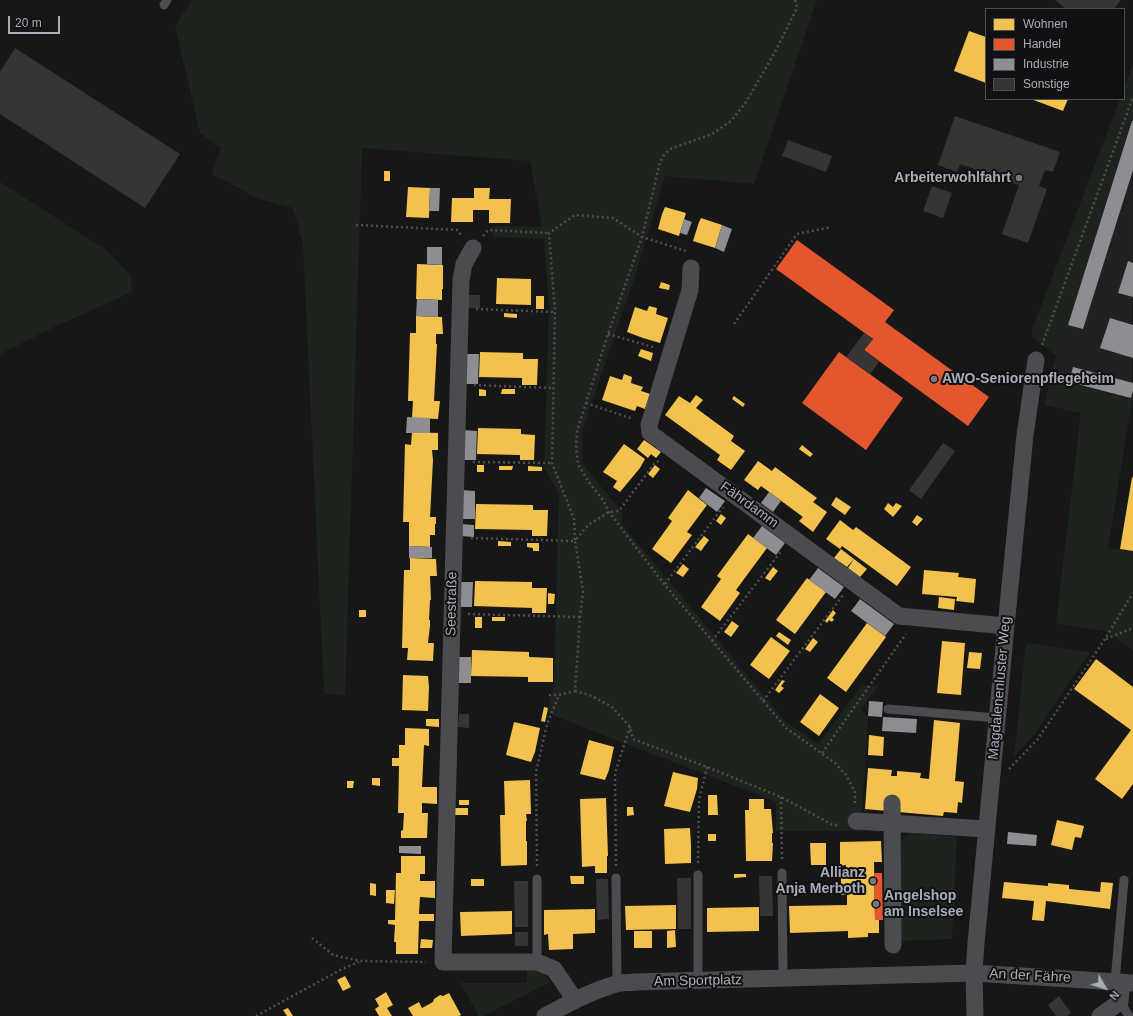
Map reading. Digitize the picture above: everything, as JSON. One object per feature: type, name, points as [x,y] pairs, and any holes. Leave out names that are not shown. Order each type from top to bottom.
[{"type":"street","name":"Seestraße","points":[[443,962],[461,280],[464,264],[473,248]]},
{"type":"street","points":[[648,425],[690,290],[692,268]]},
{"type":"street","name":"Magdalenenluster Weg","points":[[975,1016],[974,973],[997,718],[1026,435],[1036,360]]},
{"type":"street","name":"Fährdamm","points":[[648,425],[650,433],[899,616],[1006,626]]},
{"type":"street","points":[[892,803],[893,945]]},
{"type":"street","points":[[856,821],[987,829]]},
{"type":"street","points":[[443,962],[537,962],[554,969],[575,1000]]},
{"type":"street","name":"Am Sportplatz","points":[[545,1016],[575,1000],[617,984],[974,973]]},
{"type":"street","name":"An der Fähre","points":[[974,973],[1124,982]]},
{"type":"street","points":[[1100,1016],[1124,1009],[1124,982]]},
{"type":"lane","points":[[888,709],[997,718]]},
{"type":"lane","points":[[782,873],[783,979]]},
{"type":"lane","points":[[698,876],[698,981]]},
{"type":"lane","points":[[616,878],[617,984]]},
{"type":"lane","points":[[537,879],[537,962]]},
{"type":"lane","points":[[1124,880],[1124,982]]},
{"type":"path","points":[[550,695],[560,695],[575,691],[592,696],[612,706],[630,727],[632,739],[707,767],[781,798],[833,825],[849,825],[856,821],[855,792],[846,775],[835,763],[786,728],[664,584],[609,512],[603,500],[588,481],[578,464],[576,448],[577,431],[608,334],[642,237],[660,162],[664,155],[670,150],[712,134],[731,121],[746,102],[775,52],[797,8],[795,0]]},
{"type":"path","points":[[1036,360],[1133,97]]},
{"type":"path","points":[[356,225],[457,230],[473,248],[488,230],[549,233],[575,215],[612,218],[642,237],[688,252],[692,268]]},
{"type":"path","points":[[734,324],[797,234],[831,227]]},
{"type":"path","points":[[549,233],[555,312],[552,463],[574,519],[575,541],[584,591],[580,617],[575,691]]},
{"type":"path","points":[[460,308],[555,312]]},
{"type":"path","points":[[608,334],[671,353]]},
{"type":"path","points":[[458,384],[553,388]]},
{"type":"path","points":[[586,403],[648,425]]},
{"type":"path","points":[[575,541],[588,525],[609,512],[619,511],[654,464],[659,462],[670,447]]},
{"type":"path","points":[[456,461],[552,463]]},
{"type":"path","points":[[664,584],[734,494]]},
{"type":"path","points":[[454,537],[575,541]]},
{"type":"path","points":[[712,641],[792,537]]},
{"type":"path","points":[[763,701],[853,582]]},
{"type":"path","points":[[1006,772],[1038,739],[1105,640],[1133,593]]},
{"type":"path","points":[[452,614],[580,617]]},
{"type":"path","points":[[822,753],[918,618]]},
{"type":"path","points":[[1105,640],[1133,628]]},
{"type":"path","points":[[537,879],[536,772],[547,724],[560,695]]},
{"type":"path","points":[[616,878],[616,773],[630,727]]},
{"type":"path","points":[[698,876],[699,800],[707,767]]},
{"type":"path","points":[[781,798],[782,873]]},
{"type":"path","points":[[312,938],[333,955],[360,962],[443,962]]},
{"type":"path","points":[[256,1016],[342,969],[360,962]]},
{"type":"shaded area","points":[[192,0],[817,0],[754,184],[665,176],[636,273],[583,428],[582,463],[622,512],[622,524],[785,721],[818,744],[862,685],[878,686],[861,710],[868,716],[861,831],[776,831],[776,802],[547,713],[554,684],[559,493],[544,468],[549,309],[544,239],[493,237],[491,226],[542,227],[530,161],[362,148],[345,696],[324,693],[303,245],[293,208],[259,199],[212,174],[221,148],[200,133],[175,26]]},
{"type":"shaded area","points":[[1133,65],[1133,119],[1130,119],[1057,356],[1032,337],[1032,330],[1120,100],[1125,100],[1125,85]]},
{"type":"shaded area","points":[[1130,118],[1133,119],[1132,400],[1050,377]]},
{"type":"shaded area","points":[[0,182],[109,252],[131,277],[132,292],[52,328],[0,354]]},
{"type":"shaded area","points":[[1050,377],[1132,400],[1108,548],[1133,552],[1133,650],[1104,631],[1056,623],[1081,413],[1045,405]]},
{"type":"shaded area","points":[[1026,643],[1090,652],[1034,735],[1014,757]]},
{"type":"shaded area","points":[[912,833],[957,837],[952,939],[901,941],[900,843],[905,837]]},
{"type":"shaded area","points":[[527,969],[544,974],[550,982],[484,1016],[479,1016],[460,983],[527,983]]},
{"type":"building: Wohnen","points":[[969,31],[985,37],[985,83],[954,71]]},
{"type":"building: Wohnen","points":[[1034,100],[1068,100],[1063,111]]},
{"type":"building: Wohnen","points":[[384,171],[390,171],[390,181],[384,181]]},
{"type":"building: Wohnen","points":[[408,187],[430,188],[429,218],[406,217]]},
{"type":"building: Wohnen","points":[[474,188],[490,188],[489,199],[511,199],[510,223],[489,223],[489,210],[473,210],[473,222],[451,222],[452,198],[474,198]]},
{"type":"building: Wohnen","points":[[665,207],[686,213],[679,236],[658,229]]},
{"type":"building: Wohnen","points":[[701,218],[722,225],[715,248],[693,241]]},
{"type":"building: Wohnen","points":[[417,264],[443,265],[442,300],[416,299]]},
{"type":"building: Wohnen","points":[[497,278],[531,279],[531,305],[496,304]]},
{"type":"building: Wohnen","points":[[661,282],[670,285],[669,290],[659,288]]},
{"type":"building: Wohnen","points":[[536,296],[544,296],[544,309],[536,309]]},
{"type":"building: Wohnen","points":[[649,306],[657,308],[656,314],[668,318],[660,343],[627,332],[635,307],[647,311]]},
{"type":"building: Wohnen","points":[[504,313],[517,314],[517,318],[504,317]]},
{"type":"building: Wohnen","points":[[416,316],[442,317],[443,334],[436,334],[437,344],[434,401],[440,401],[438,419],[412,418],[413,401],[408,401],[410,333],[416,333]]},
{"type":"building: Wohnen","points":[[641,349],[653,353],[651,361],[638,356]]},
{"type":"building: Wohnen","points":[[480,352],[523,353],[523,359],[538,359],[537,385],[522,385],[522,378],[479,377]]},
{"type":"building: Wohnen","points":[[624,374],[632,377],[631,383],[643,387],[641,391],[650,394],[645,409],[637,406],[635,411],[602,400],[610,376],[622,380]]},
{"type":"building: Wohnen","points":[[479,389],[486,390],[486,396],[479,396]]},
{"type":"building: Wohnen","points":[[502,389],[515,389],[515,394],[501,394]]},
{"type":"building: Wohnen","points":[[696,395],[703,400],[696,408],[734,436],[731,441],[745,451],[731,470],[717,460],[720,455],[665,415],[679,396],[690,403]]},
{"type":"building: Wohnen","points":[[734,396],[745,404],[743,407],[732,399]]},
{"type":"building: Wohnen","points":[[478,428],[521,429],[521,434],[535,435],[534,460],[520,460],[520,455],[477,454]]},
{"type":"building: Wohnen","points":[[412,432],[438,433],[438,450],[432,450],[433,460],[430,517],[436,517],[436,524],[435,535],[430,535],[430,547],[409,546],[409,522],[403,522],[405,444],[411,445]]},
{"type":"building: Wohnen","points":[[644,440],[661,452],[656,458],[651,454],[648,458],[637,449]]},
{"type":"building: Wohnen","points":[[624,444],[645,459],[640,468],[620,492],[613,487],[617,481],[603,472]]},
{"type":"building: Wohnen","points":[[802,445],[813,454],[810,457],[799,449]]},
{"type":"building: Wohnen","points":[[758,461],[772,471],[775,467],[817,498],[813,502],[827,512],[813,532],[799,521],[803,517],[761,486],[758,490],[744,480]]},
{"type":"building: Wohnen","points":[[477,465],[484,465],[484,472],[477,472]]},
{"type":"building: Wohnen","points":[[655,465],[660,469],[653,478],[648,474]]},
{"type":"building: Wohnen","points":[[499,466],[513,466],[512,470],[499,470]]},
{"type":"building: Wohnen","points":[[528,466],[542,467],[542,471],[528,471]]},
{"type":"building: Wohnen","points":[[1132,477],[1133,478],[1133,551],[1120,549]]},
{"type":"building: Wohnen","points":[[688,490],[707,505],[687,532],[692,535],[671,563],[652,549],[672,521],[668,518]]},
{"type":"building: Wohnen","points":[[836,497],[851,507],[845,515],[831,505]]},
{"type":"building: Wohnen","points":[[888,503],[893,507],[896,503],[902,506],[893,517],[884,509]]},
{"type":"building: Wohnen","points":[[476,504],[533,505],[533,510],[548,510],[547,536],[532,536],[532,530],[475,529]]},
{"type":"building: Wohnen","points":[[721,514],[726,518],[721,525],[716,521]]},
{"type":"building: Wohnen","points":[[917,515],[923,519],[917,526],[912,522]]},
{"type":"building: Wohnen","points":[[840,520],[853,530],[856,527],[911,567],[897,586],[842,546],[840,549],[826,539]]},
{"type":"building: Wohnen","points":[[748,534],[767,548],[736,590],[740,593],[720,621],[701,607],[721,579],[717,576]]},
{"type":"building: Wohnen","points":[[704,536],[709,540],[701,551],[695,547]]},
{"type":"building: Wohnen","points":[[498,541],[511,542],[511,546],[498,546]]},
{"type":"building: Wohnen","points":[[527,543],[539,543],[539,551],[533,551],[533,548],[527,547]]},
{"type":"building: Wohnen","points":[[841,549],[854,559],[847,567],[834,558]]},
{"type":"building: Wohnen","points":[[410,558],[436,559],[437,576],[430,576],[431,600],[428,643],[434,643],[433,661],[407,660],[408,648],[402,648],[404,570],[410,570]]},
{"type":"building: Wohnen","points":[[854,559],[867,569],[860,577],[848,568]]},
{"type":"building: Wohnen","points":[[683,564],[689,569],[683,577],[676,573]]},
{"type":"building: Wohnen","points":[[773,567],[778,571],[770,581],[765,578]]},
{"type":"building: Wohnen","points":[[924,570],[959,573],[958,577],[976,579],[974,603],[956,601],[957,597],[922,594]]},
{"type":"building: Wohnen","points":[[807,578],[826,592],[795,634],[776,620]]},
{"type":"building: Wohnen","points":[[475,581],[532,582],[532,588],[547,588],[546,613],[532,613],[532,608],[474,606]]},
{"type":"building: Wohnen","points":[[548,593],[555,594],[554,604],[548,604]]},
{"type":"building: Wohnen","points":[[939,597],[955,599],[954,610],[938,608]]},
{"type":"building: Wohnen","points":[[359,610],[366,610],[366,617],[359,617]]},
{"type":"building: Wohnen","points":[[833,610],[836,613],[832,618],[834,619],[832,622],[829,620],[827,623],[825,621]]},
{"type":"building: Wohnen","points":[[475,617],[482,617],[482,628],[475,628]]},
{"type":"building: Wohnen","points":[[492,617],[505,617],[505,621],[492,621]]},
{"type":"building: Wohnen","points":[[732,621],[739,626],[731,637],[724,632]]},
{"type":"building: Wohnen","points":[[867,623],[886,637],[846,692],[827,678]]},
{"type":"building: Wohnen","points":[[779,632],[791,640],[788,645],[776,636]]},
{"type":"building: Wohnen","points":[[771,637],[790,651],[769,679],[750,665]]},
{"type":"building: Wohnen","points":[[813,638],[818,642],[810,652],[805,649]]},
{"type":"building: Wohnen","points":[[942,641],[965,643],[961,695],[937,693]]},
{"type":"building: Wohnen","points":[[472,650],[529,652],[529,657],[553,658],[553,682],[528,682],[528,677],[471,676]]},
{"type":"building: Wohnen","points":[[969,652],[982,653],[980,669],[967,668]]},
{"type":"building: Wohnen","points":[[1096,659],[1133,687],[1133,784],[1122,799],[1095,779],[1131,730],[1074,689]]},
{"type":"building: Wohnen","points":[[403,675],[428,676],[428,711],[402,710]]},
{"type":"building: Wohnen","points":[[782,680],[785,681],[781,686],[784,688],[779,693],[775,690]]},
{"type":"building: Wohnen","points":[[820,694],[839,708],[819,736],[800,722]]},
{"type":"building: Wohnen","points":[[544,707],[548,708],[545,722],[541,721]]},
{"type":"building: Wohnen","points":[[426,719],[439,719],[439,727],[426,726]]},
{"type":"building: Wohnen","points":[[934,720],[960,723],[955,781],[964,782],[962,803],[958,802],[957,813],[944,812],[943,816],[865,809],[868,768],[892,770],[891,776],[897,776],[897,771],[921,773],[920,778],[929,779]]},
{"type":"building: Wohnen","points":[[514,722],[540,728],[535,752],[531,762],[506,755]]},
{"type":"building: Wohnen","points":[[405,728],[429,729],[429,746],[424,745],[422,787],[437,787],[437,804],[422,803],[422,813],[428,813],[427,838],[401,838],[404,813],[398,813],[399,766],[392,766],[392,758],[399,758],[399,745],[405,745]]},
{"type":"building: Wohnen","points":[[869,735],[884,737],[883,756],[868,755]]},
{"type":"building: Wohnen","points":[[589,740],[614,747],[609,770],[605,780],[580,774]]},
{"type":"building: Wohnen","points":[[673,772],[698,778],[697,789],[690,812],[664,806]]},
{"type":"building: Wohnen","points":[[372,778],[380,778],[380,786],[372,785]]},
{"type":"building: Wohnen","points":[[530,780],[531,814],[526,814],[527,865],[501,866],[500,815],[505,815],[504,781]]},
{"type":"building: Wohnen","points":[[347,781],[354,781],[353,788],[347,788]]},
{"type":"building: Wohnen","points":[[708,795],[717,795],[718,815],[708,815]]},
{"type":"building: Wohnen","points":[[606,798],[608,856],[607,873],[595,873],[595,866],[582,867],[580,799]]},
{"type":"building: Wohnen","points":[[749,799],[764,799],[764,809],[771,809],[773,833],[772,861],[746,861],[745,810],[749,810]]},
{"type":"building: Wohnen","points":[[459,800],[469,800],[469,805],[459,805]]},
{"type":"building: Wohnen","points":[[627,807],[633,807],[634,815],[627,816]]},
{"type":"building: Wohnen","points":[[455,808],[468,808],[468,815],[455,815]]},
{"type":"building: Wohnen","points":[[1057,820],[1084,826],[1081,838],[1075,837],[1072,850],[1051,845]]},
{"type":"building: Wohnen","points":[[690,828],[691,863],[665,864],[664,829]]},
{"type":"building: Wohnen","points":[[708,834],[716,834],[716,841],[708,841]]},
{"type":"building: Wohnen","points":[[881,841],[882,862],[874,862],[875,920],[879,920],[879,933],[868,933],[868,937],[848,938],[848,931],[790,933],[789,906],[847,905],[847,894],[841,895],[841,871],[846,871],[846,865],[840,866],[840,842]]},
{"type":"building: Wohnen","points":[[810,843],[826,843],[826,865],[811,865]]},
{"type":"building: Wohnen","points":[[401,856],[425,856],[425,874],[420,874],[420,881],[435,881],[435,898],[420,897],[419,914],[434,914],[434,921],[419,921],[418,954],[396,954],[396,942],[394,942],[395,925],[388,924],[388,920],[395,920],[396,873],[401,873]]},
{"type":"building: Wohnen","points":[[734,874],[746,874],[746,877],[734,878]]},
{"type":"building: Wohnen","points":[[570,876],[584,876],[584,884],[571,884]]},
{"type":"building: Wohnen","points":[[471,879],[484,879],[484,886],[471,886]]},
{"type":"building: Wohnen","points":[[1004,882],[1048,886],[1048,883],[1069,885],[1069,889],[1100,892],[1101,882],[1113,883],[1110,909],[1046,901],[1044,921],[1032,920],[1034,901],[1002,898]]},
{"type":"building: Wohnen","points":[[370,883],[376,884],[376,896],[370,895]]},
{"type":"building: Wohnen","points":[[386,890],[395,890],[394,904],[386,903]]},
{"type":"building: Wohnen","points":[[676,905],[676,929],[626,930],[625,906]]},
{"type":"building: Wohnen","points":[[759,907],[759,931],[707,932],[707,908]]},
{"type":"building: Wohnen","points":[[595,909],[595,933],[573,934],[573,949],[549,950],[548,934],[544,935],[544,910]]},
{"type":"building: Wohnen","points":[[512,911],[512,934],[461,936],[460,912]]},
{"type":"building: Wohnen","points":[[675,930],[676,947],[667,948],[667,931]]},
{"type":"building: Wohnen","points":[[634,931],[652,931],[652,948],[634,948]]},
{"type":"building: Wohnen","points":[[421,939],[433,940],[432,948],[420,948]]},
{"type":"building: Wohnen","points":[[345,976],[351,987],[343,991],[337,980]]},
{"type":"building: Wohnen","points":[[386,992],[393,1005],[387,1008],[392,1016],[379,1016],[375,1009],[379,1006],[375,999]]},
{"type":"building: Wohnen","points":[[449,993],[461,1015],[459,1016],[413,1016],[408,1008],[419,1002],[422,1008],[433,1002],[434,999],[440,995],[443,996]]},
{"type":"building: Wohnen","points":[[288,1008],[293,1016],[287,1016],[283,1010]]},
{"type":"building: Handel","points":[[797,240],[894,310],[885,322],[989,397],[968,426],[864,350],[873,339],[776,269]]},
{"type":"building: Handel","points":[[839,352],[903,398],[866,450],[802,403]]},
{"type":"building: Handel","points":[[874,873],[882,873],[883,920],[875,920]]},
{"type":"building: Industrie","points":[[1132,121],[1133,170],[1083,329],[1068,325]]},
{"type":"building: Industrie","points":[[430,188],[440,188],[439,211],[429,211]]},
{"type":"building: Industrie","points":[[684,219],[692,222],[687,235],[680,233]]},
{"type":"building: Industrie","points":[[722,225],[732,229],[724,252],[715,248]]},
{"type":"building: Industrie","points":[[427,247],[442,247],[442,265],[427,264]]},
{"type":"building: Industrie","points":[[1128,261],[1133,263],[1133,297],[1118,293]]},
{"type":"building: Industrie","points":[[417,299],[438,300],[438,317],[416,316]]},
{"type":"building: Industrie","points":[[1110,318],[1133,325],[1133,358],[1100,348]]},
{"type":"building: Industrie","points":[[465,354],[479,354],[478,384],[465,384]]},
{"type":"building: Industrie","points":[[1073,367],[1133,383],[1131,398],[1069,382]]},
{"type":"building: Industrie","points":[[407,417],[430,418],[430,433],[406,433]]},
{"type":"building: Industrie","points":[[463,430],[477,431],[476,460],[462,460]]},
{"type":"building: Industrie","points":[[706,488],[725,501],[717,512],[699,498]]},
{"type":"building: Industrie","points":[[461,490],[475,491],[475,519],[461,519]]},
{"type":"building: Industrie","points":[[769,492],[781,501],[773,512],[761,503]]},
{"type":"building: Industrie","points":[[461,524],[474,525],[474,537],[460,536]]},
{"type":"building: Industrie","points":[[762,526],[785,543],[776,555],[753,538]]},
{"type":"building: Industrie","points":[[409,546],[432,547],[432,558],[409,558]]},
{"type":"building: Industrie","points":[[818,568],[844,587],[835,599],[809,580]]},
{"type":"building: Industrie","points":[[459,582],[473,582],[472,607],[459,607]]},
{"type":"building: Industrie","points":[[860,599],[894,624],[885,636],[851,611]]},
{"type":"building: Industrie","points":[[458,657],[471,657],[471,683],[458,683]]},
{"type":"building: Industrie","points":[[869,701],[883,702],[882,717],[868,716]]},
{"type":"building: Industrie","points":[[883,717],[917,719],[916,733],[882,731]]},
{"type":"building: Industrie","points":[[1008,832],[1037,835],[1036,846],[1007,844]]},
{"type":"building: Industrie","points":[[399,846],[421,846],[421,854],[399,853]]},
{"type":"building: Sonstige","points":[[1055,0],[1121,0],[1115,8],[1065,8]]},
{"type":"building: Sonstige","points":[[15,48],[180,154],[145,208],[0,114],[0,72]]},
{"type":"building: Sonstige","name":"Arbeiterwohlfahrt","points":[[955,116],[1060,152],[1053,172],[1045,170],[1039,186],[1047,189],[1028,243],[1002,234],[1019,185],[960,164],[957,172],[938,165]]},
{"type":"building: Sonstige","points":[[788,140],[832,156],[826,172],[782,156]]},
{"type":"building: Sonstige","points":[[932,186],[952,193],[943,218],[923,211]]},
{"type":"building: Sonstige","points":[[466,295],[480,295],[480,308],[466,308]]},
{"type":"building: Sonstige","points":[[864,333],[873,339],[864,350],[879,362],[870,374],[846,357]]},
{"type":"building: Sonstige","points":[[943,443],[955,451],[921,499],[909,490]]},
{"type":"building: Sonstige","points":[[459,714],[469,714],[469,728],[458,727]]},
{"type":"building: Sonstige","points":[[759,876],[772,876],[773,916],[760,916]]},
{"type":"building: Sonstige","points":[[677,878],[691,878],[691,929],[678,929]]},
{"type":"building: Sonstige","points":[[596,879],[608,879],[609,919],[597,920]]},
{"type":"building: Sonstige","points":[[514,881],[528,881],[528,927],[515,927]]},
{"type":"building: Sonstige","points":[[515,932],[528,932],[528,946],[515,946]]},
{"type":"building: Sonstige","points":[[1059,996],[1071,1013],[1067,1016],[1056,1016],[1048,1005]]},
{"type":"place","name":"Arbeiterwohlfahrt","points":[[1019,178]]},
{"type":"place","name":"AWO-Seniorenpflegeheim","points":[[934,379]]},
{"type":"place","name":"Allianz Anja Merboth","points":[[873,881]]},
{"type":"place","name":"Angelshop am Inselsee","points":[[876,904]]}]
